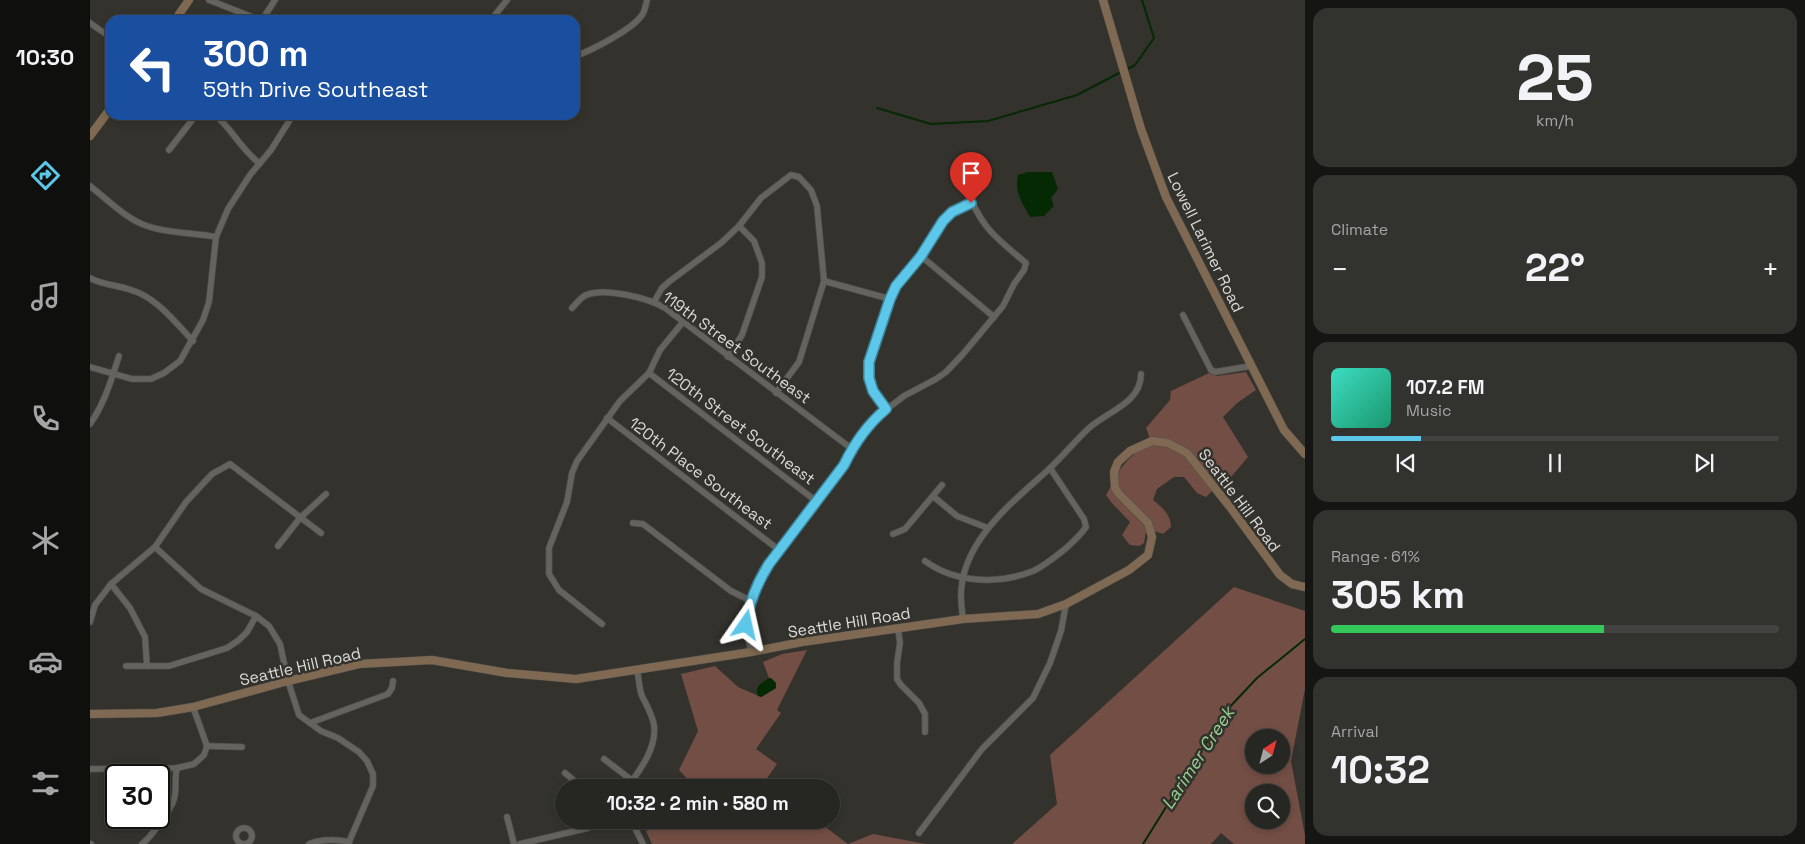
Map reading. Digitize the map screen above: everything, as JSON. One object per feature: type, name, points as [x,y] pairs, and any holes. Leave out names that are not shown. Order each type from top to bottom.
[{"type":"main road","points":[[178,15],[189,0]]},
{"type":"main road","name":"Lowell Larimer Road","points":[[1103,0],[1141,129],[1166,197],[1284,430],[1305,454]]},
{"type":"main road","points":[[90,136],[105,116]]},
{"type":"main road","name":"Seattle Hill Road","points":[[90,714],[156,714],[193,707],[359,664],[432,660],[507,673],[576,679],[898,628],[963,619],[1038,614],[1066,604],[1129,570],[1148,555],[1152,537],[1148,523],[1115,488],[1114,472],[1118,462],[1130,451],[1152,441],[1168,443],[1187,453],[1280,575],[1292,584],[1305,587]]},
{"type":"street","points":[[209,0],[247,15]]},
{"type":"street","points":[[264,15],[275,0]]},
{"type":"street","points":[[496,15],[507,0]]},
{"type":"street","points":[[580,54],[596,48],[628,28],[642,15],[647,0]]},
{"type":"street","points":[[90,23],[105,34]]},
{"type":"street","points":[[169,150],[192,120]]},
{"type":"street","points":[[221,120],[248,154],[259,163]]},
{"type":"street","points":[[90,367],[112,375],[132,379],[151,379],[164,373],[180,361],[204,320],[209,302],[216,237],[228,209],[240,188],[271,150],[290,120]]},
{"type":"street","points":[[654,302],[662,288],[721,243],[739,226],[761,198],[791,175],[799,177],[811,190],[817,206],[824,281],[799,362],[776,393]]},
{"type":"street","points":[[751,652],[746,625],[751,601],[760,579],[779,550],[844,465],[874,419],[904,396],[946,372],[1003,306],[1014,284],[1024,270],[1026,263],[990,233],[971,203],[964,182]]},
{"type":"street","points":[[90,186],[137,222],[148,227],[216,237]]},
{"type":"street","points":[[886,409],[873,391],[869,378],[869,362],[890,299],[896,286],[921,256],[943,221],[952,212],[971,203]]},
{"type":"street","points":[[728,357],[742,334],[762,277],[762,263],[754,241],[739,226]]},
{"type":"street","points":[[921,256],[994,317]]},
{"type":"street","points":[[90,278],[97,282],[131,290],[148,298],[193,341]]},
{"type":"street","points":[[824,281],[890,299]]},
{"type":"street","name":"119th Street Southeast","points":[[572,308],[587,295],[600,292],[625,295],[654,302],[852,450]]},
{"type":"street","points":[[1183,315],[1211,370],[1215,372],[1251,366]]},
{"type":"street","points":[[602,624],[559,590],[549,574],[549,548],[567,502],[572,472],[577,461],[620,401],[649,373],[660,350],[683,322]]},
{"type":"street","points":[[90,424],[99,412],[106,396],[119,356]]},
{"type":"street","name":"120th Street Southeast","points":[[649,373],[816,501]]},
{"type":"street","points":[[963,619],[961,596],[963,577],[971,556],[988,528],[1020,494],[1050,468],[1090,427],[1131,399],[1141,383],[1141,374]]},
{"type":"street","name":"120th Place Southeast","points":[[607,418],[779,550]]},
{"type":"street","points":[[90,622],[95,606],[111,584],[155,547],[186,502],[212,474],[230,464],[321,533]]},
{"type":"street","points":[[925,561],[947,574],[994,579],[1016,576],[1034,570],[1053,559],[1081,536],[1086,527],[1084,519],[1050,468]]},
{"type":"street","points":[[893,534],[905,530],[942,485]]},
{"type":"street","points":[[278,546],[300,518],[326,494]]},
{"type":"street","points":[[934,496],[957,516],[988,528]]},
{"type":"street","points":[[633,523],[643,524],[732,590],[751,601]]},
{"type":"street","points":[[155,547],[201,588],[256,616],[269,626],[280,644],[288,681],[299,715],[359,752],[368,761],[373,774],[373,786],[349,843],[334,839],[309,844]]},
{"type":"street","points":[[111,584],[130,608],[144,637],[147,666]]},
{"type":"street","points":[[919,833],[982,749],[1033,698],[1050,663],[1061,631],[1066,604]]},
{"type":"street","points":[[126,666],[169,666],[227,648],[247,632],[256,616]]},
{"type":"street","points":[[898,628],[900,643],[897,678],[900,685],[918,703],[925,714],[924,732]]},
{"type":"street","points":[[633,779],[646,760],[653,741],[654,726],[650,710],[642,695],[637,670]]},
{"type":"street","points":[[310,723],[388,694],[392,688],[393,681]]},
{"type":"street","points":[[90,769],[177,768],[194,764],[204,755],[207,746],[193,707]]},
{"type":"street","points":[[207,746],[242,747]]},
{"type":"street","points":[[604,760],[629,779]]},
{"type":"street","points":[[142,844],[175,799],[175,774],[177,768]]},
{"type":"street","points":[[565,773],[572,779]]},
{"type":"street","points":[[507,817],[514,844]]},
{"type":"street","points":[[520,844],[584,829]]},
{"type":"street","points":[[636,829],[643,844]]},
{"type":"shaded area","points":[[1028,172],[1052,172],[1058,189],[1051,198],[1054,206],[1044,216],[1030,217],[1018,192],[1018,175]]},
{"type":"shaded area","points":[[1246,372],[1256,390],[1237,403],[1223,417],[1248,457],[1226,483],[1218,485],[1206,497],[1197,493],[1184,477],[1174,477],[1157,489],[1153,500],[1168,515],[1171,527],[1163,534],[1154,531],[1146,532],[1144,543],[1139,546],[1130,545],[1122,535],[1130,522],[1106,495],[1124,465],[1150,439],[1146,428],[1170,400],[1171,391],[1209,373],[1217,376]]},
{"type":"shaded area","points":[[1234,587],[1305,611],[1305,689],[1291,761],[1305,844],[1234,844],[1221,833],[1211,844],[1012,844],[1057,804],[1050,755]]},
{"type":"shaded area","points":[[807,650],[777,710],[781,713],[756,749],[777,764],[766,779],[687,779],[679,770],[698,731],[681,674],[715,666],[738,687],[761,697],[776,688],[776,683],[769,678],[763,662],[782,654]]},
{"type":"shaded area","points":[[769,678],[776,683],[776,688],[761,697],[758,696],[758,687]]},
{"type":"shaded area","points":[[651,829],[828,829],[848,844],[652,844],[646,831]]},
{"type":"shaded area","points":[[873,834],[926,844],[848,844]]},
{"type":"waterway","points":[[1125,70],[1135,65],[1154,38],[1142,0]]},
{"type":"waterway","points":[[877,108],[931,124],[988,121],[1077,95],[1121,72]]},
{"type":"waterway","name":"Larimer Creek","points":[[1143,844],[1226,711],[1257,678],[1305,639]]},
{"type":"route","points":[[746,625],[751,601],[760,579],[769,564],[844,465],[874,419],[886,409],[873,391],[869,378],[869,362],[896,286],[921,256],[943,221],[952,212],[971,203]]}]
